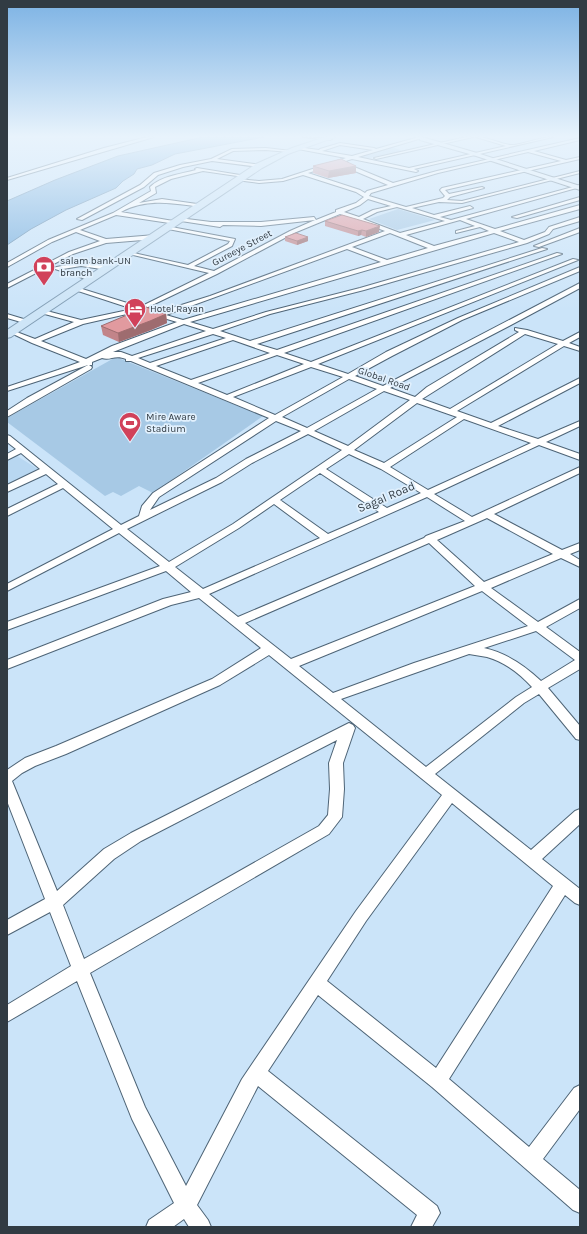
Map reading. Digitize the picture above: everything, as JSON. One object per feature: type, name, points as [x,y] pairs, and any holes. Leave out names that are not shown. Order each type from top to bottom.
[{"type":"main road","points":[[9,334],[216,195]]},
{"type":"street","points":[[96,222],[80,218],[125,195]]},
{"type":"street","points":[[7,265],[50,241],[116,213],[150,195]]},
{"type":"street","points":[[363,195],[367,197],[450,221]]},
{"type":"street","points":[[441,201],[448,196],[454,195]]},
{"type":"street","points":[[407,208],[441,201],[462,202],[490,195]]},
{"type":"street","points":[[509,195],[514,196]]},
{"type":"street","points":[[400,234],[550,195]]},
{"type":"street","name":"Gureeye Street","points":[[34,342],[81,322],[140,309],[215,273],[292,232],[335,215],[338,211],[358,204],[367,197]]},
{"type":"street","points":[[528,222],[515,216],[580,198]]},
{"type":"street","points":[[533,199],[552,205]]},
{"type":"street","points":[[130,206],[146,204],[159,200],[201,205]]},
{"type":"street","points":[[359,219],[375,211],[398,206]]},
{"type":"street","points":[[436,216],[475,206]]},
{"type":"street","points":[[7,415],[83,370],[89,363],[115,348],[181,322],[580,207]]},
{"type":"street","points":[[96,210],[175,223],[233,240]]},
{"type":"street","points":[[338,211],[434,248]]},
{"type":"street","points":[[175,223],[261,224],[325,218]]},
{"type":"street","points":[[459,218],[576,260]]},
{"type":"street","points":[[129,359],[268,313],[362,289],[524,242],[547,233],[551,228],[580,219]]},
{"type":"street","points":[[213,223],[228,230],[233,240]]},
{"type":"street","points":[[458,232],[479,226]]},
{"type":"street","points":[[75,230],[105,241]]},
{"type":"street","points":[[537,246],[580,230]]},
{"type":"street","points":[[158,315],[212,297],[391,231]]},
{"type":"street","points":[[8,284],[71,253],[105,241],[155,237]]},
{"type":"street","points":[[190,266],[230,244],[233,240]]},
{"type":"street","points":[[347,247],[388,263]]},
{"type":"street","points":[[249,344],[384,299],[544,249]]},
{"type":"street","points":[[131,253],[215,273]]},
{"type":"street","points":[[225,398],[308,364],[576,260],[580,253]]},
{"type":"street","points":[[190,384],[559,254]]},
{"type":"street","points":[[55,268],[80,264],[108,268]]},
{"type":"street","points":[[46,266],[92,279]]},
{"type":"street","points":[[144,516],[147,506],[156,495],[275,418],[389,354],[460,319],[580,270]]},
{"type":"street","points":[[7,588],[144,516],[219,480],[249,461],[308,432],[383,388],[507,325],[580,285]]},
{"type":"street","name":"Global Road","points":[[77,289],[383,388],[580,457]]},
{"type":"street","points":[[362,289],[384,299]]},
{"type":"street","points":[[43,312],[81,322]]},
{"type":"street","points":[[7,316],[28,322]]},
{"type":"street","points":[[507,325],[580,349]]},
{"type":"street","points":[[7,626],[168,567],[236,526],[347,451],[430,389],[525,331]]},
{"type":"street","points":[[9,334],[89,363]]},
{"type":"street","points":[[450,412],[580,334]]},
{"type":"street","points":[[149,366],[232,338]]},
{"type":"street","points":[[7,389],[114,354],[121,354],[129,359],[308,432],[384,467],[472,521]]},
{"type":"street","points":[[491,426],[580,380]]},
{"type":"street","points":[[384,467],[462,416]]},
{"type":"street","name":"Sagal Road","points":[[7,665],[167,602],[187,596],[201,594],[427,494],[580,423]]},
{"type":"street","points":[[7,438],[579,896]]},
{"type":"street","points":[[7,457],[21,450]]},
{"type":"street","points":[[320,469],[385,512]]},
{"type":"street","points":[[7,489],[46,470]]},
{"type":"street","points":[[236,622],[429,538],[472,521],[580,470]]},
{"type":"street","points":[[7,512],[64,484]]},
{"type":"street","points":[[274,500],[327,538]]},
{"type":"street","points":[[487,514],[580,564]]},
{"type":"street","points":[[429,538],[484,587],[580,658]]},
{"type":"street","points":[[289,665],[389,623],[484,587],[580,546]]},
{"type":"street","points":[[331,698],[537,627],[580,603]]},
{"type":"street","points":[[7,778],[17,769],[30,762],[61,750],[216,682],[269,648]]},
{"type":"street","points":[[468,650],[492,654],[514,665],[529,676],[580,735]]},
{"type":"street","points":[[426,774],[520,700],[580,663]]},
{"type":"street","points":[[7,928],[55,902],[109,854],[136,837],[347,730],[360,721]]},
{"type":"street","points":[[7,1014],[80,970],[324,830],[335,817],[338,789],[336,763],[347,730]]},
{"type":"street","points":[[7,784],[138,1113],[186,1206],[201,1227]]},
{"type":"street","points":[[156,1227],[186,1206],[218,1142],[256,1073],[361,916],[451,794]]},
{"type":"street","points":[[532,859],[580,815]]},
{"type":"street","points":[[438,1081],[563,884]]},
{"type":"street","points":[[316,983],[438,1081],[580,1203]]},
{"type":"street","points":[[256,1073],[430,1213],[421,1227]]},
{"type":"street","points":[[530,1160],[580,1094]]},
{"type":"shaded area","points":[[22,195],[101,195],[66,210],[31,229],[7,245],[7,201]]},
{"type":"shaded area","points":[[398,209],[435,220],[397,230],[369,219]]},
{"type":"shaded area","name":"Mire Aware Stadium","points":[[116,357],[263,416],[153,493],[139,486],[121,496],[113,492],[105,496],[7,422],[7,418]]},
{"type":"shaded area","points":[[17,456],[41,471],[7,488],[7,461]]},
{"type":"building","points":[[342,215],[380,226],[366,231],[358,231],[325,221]]},
{"type":"building","points":[[296,233],[308,237],[297,241],[285,237]]},
{"type":"building","points":[[146,307],[166,314],[118,333],[101,326]]},
{"type":"place","name":"salam bank-UN branch","points":[[44,286]]},
{"type":"place","name":"Hotel Rayan","points":[[135,328]]},
{"type":"place","name":"Mire Aware Stadium","points":[[130,442]]}]
